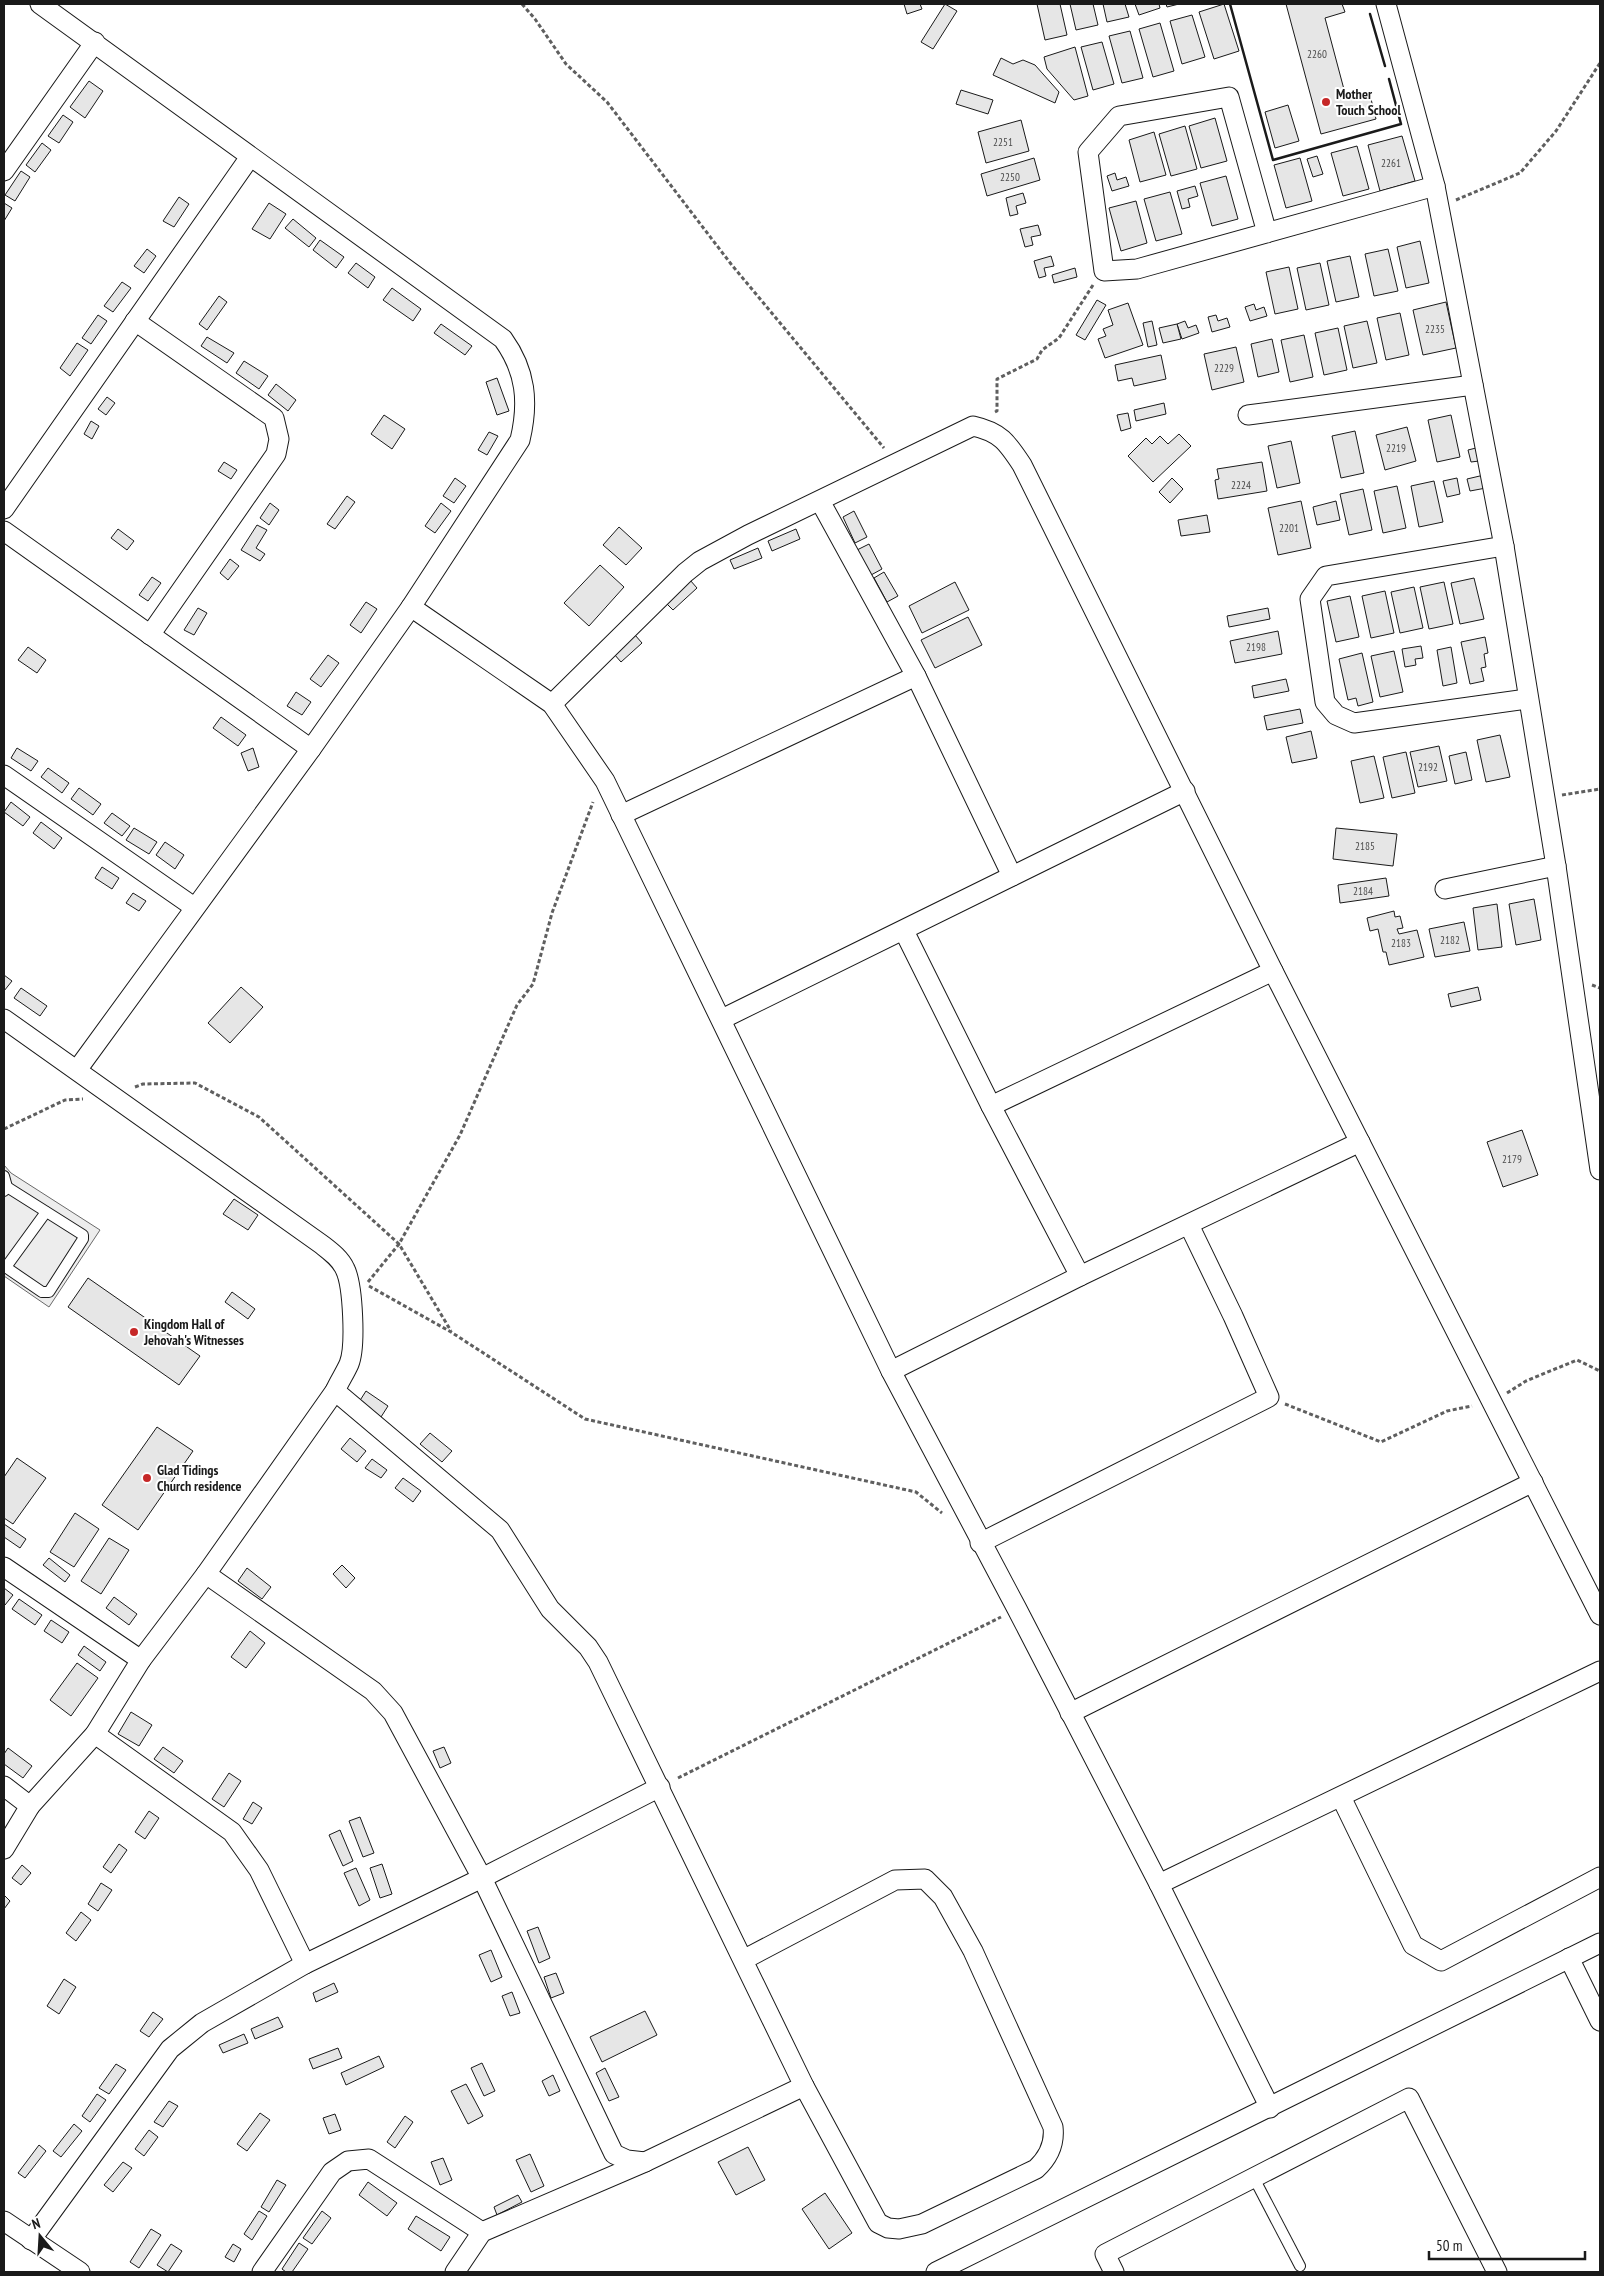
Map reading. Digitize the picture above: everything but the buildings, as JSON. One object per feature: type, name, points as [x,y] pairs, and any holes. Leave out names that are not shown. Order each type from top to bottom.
[{"type":"street","points":[[40,4],[503,339],[514,354],[526,391],[526,416],[520,440],[412,607],[312,749],[194,907],[77,1070]]},
{"type":"street","points":[[1386,4],[1435,186],[1504,546],[1527,699],[1556,866],[1600,1170]]},
{"type":"street","points":[[4,171],[95,42]]},
{"type":"street","points":[[1266,233],[1229,98],[1119,116],[1088,152],[1104,271],[1137,269],[1435,186]]},
{"type":"street","points":[[4,509],[250,157]]},
{"type":"street","points":[[135,321],[274,418],[279,439],[276,454],[150,635]]},
{"type":"street","points":[[1248,415],[1473,385]]},
{"type":"street","points":[[552,704],[685,573],[700,562],[748,535],[972,426],[988,429],[1005,440],[1022,465],[1274,971],[1600,1615]]},
{"type":"street","points":[[820,501],[916,676],[1012,876]]},
{"type":"street","points":[[4,531],[312,749]]},
{"type":"street","points":[[1504,546],[1326,576],[1310,599],[1325,702],[1336,716],[1354,723],[1527,699]]},
{"type":"street","points":[[412,607],[552,704],[605,782],[722,1019],[891,1371],[1159,1884],[1270,2108]]},
{"type":"street","points":[[621,814],[916,676]]},
{"type":"street","points":[[4,776],[194,907]]},
{"type":"street","points":[[722,1019],[1185,791]]},
{"type":"street","points":[[1444,889],[1556,866]]},
{"type":"street","points":[[904,931],[991,1106],[1080,1276]]},
{"type":"street","points":[[991,1106],[1274,971]]},
{"type":"street","points":[[4,1019],[335,1255],[345,1269],[350,1285],[352,1308],[350,1362],[335,1391],[206,1574],[141,1660],[95,1734],[30,1806],[4,1849]]},
{"type":"street","points":[[891,1371],[1080,1276],[1360,1142]]},
{"type":"street","points":[[980,1543],[1269,1397],[1233,1316],[1189,1225]]},
{"type":"street","points":[[335,1391],[500,1530],[550,1609],[588,1647],[598,1662],[804,2086],[878,2223],[888,2228],[910,2228],[922,2224],[1036,2169],[1045,2161],[1052,2143],[1053,2127],[973,1951],[943,1896],[925,1879],[895,1880],[743,1960]]},
{"type":"street","points":[[1070,1713],[1533,1482]]},
{"type":"street","points":[[4,1567],[141,1660]]},
{"type":"street","points":[[206,1574],[374,1691],[393,1713],[482,1878],[614,2154],[627,2160],[645,2162]]},
{"type":"street","points":[[1159,1884],[1600,1671]]},
{"type":"street","points":[[95,1734],[232,1832],[259,1870],[305,1964]]},
{"type":"street","points":[[4,1786],[30,1806]]},
{"type":"street","points":[[31,2240],[170,2048],[202,2023],[305,1964],[482,1878],[660,1787]]},
{"type":"street","points":[[1342,1797],[1414,1945],[1441,1961],[1600,1877]]},
{"type":"street","points":[[936,2272],[1600,1943]]},
{"type":"street","points":[[1569,1958],[1600,2021]]},
{"type":"street","points":[[455,2272],[482,2232],[645,2162],[804,2086]]},
{"type":"street","points":[[1114,2272],[1105,2254],[1409,2098],[1497,2272]]},
{"type":"street","points":[[262,2272],[332,2172],[348,2161],[369,2159],[482,2232]]},
{"type":"street","points":[[4,2221],[80,2272]]},
{"type":"lane","points":[[4,1176],[5,1189],[46,1212],[83,1235],[84,1239],[50,1292],[42,1292],[5,1266],[46,1212]]},
{"type":"lane","points":[[1254,2178],[1300,2266]]},
{"type":"path","points":[[522,4],[535,19],[566,64],[607,102],[731,264],[897,463]]},
{"type":"path","points":[[1439,206],[1520,173],[1556,131],[1600,62]]},
{"type":"path","points":[[972,426],[997,411],[997,379],[1037,359],[1042,350],[1059,338],[1077,313],[1089,289],[1104,271]]},
{"type":"path","points":[[605,782],[592,804],[571,857],[552,913],[533,984],[517,1005],[460,1135],[399,1244],[366,1284],[451,1332],[585,1419],[916,1492],[944,1515]]},
{"type":"path","points":[[1544,798],[1600,789]]},
{"type":"path","points":[[4,1129],[65,1100],[110,1096],[143,1084],[195,1083],[259,1117],[399,1244],[451,1332]]},
{"type":"path","points":[[1269,1397],[1380,1442],[1446,1411],[1493,1402],[1526,1381],[1577,1360],[1600,1371]]},
{"type":"path","points":[[660,1787],[1017,1609]]},
{"type":"shaded area","points":[[4,1165],[11,1173],[100,1230],[49,1307],[4,1276]]},
{"type":"wall","points":[[1230,4],[1273,160],[1401,124],[1389,79]]},
{"type":"wall","points":[[1370,14],[1385,66]]},
{"type":"place","name":"Mother Touch School","points":[[1326,102]]},
{"type":"place","name":"Kingdom Hall of Jehovah's Witnesses","points":[[134,1332]]},
{"type":"place","name":"Glad Tidings Church residence","points":[[147,1478]]}]
